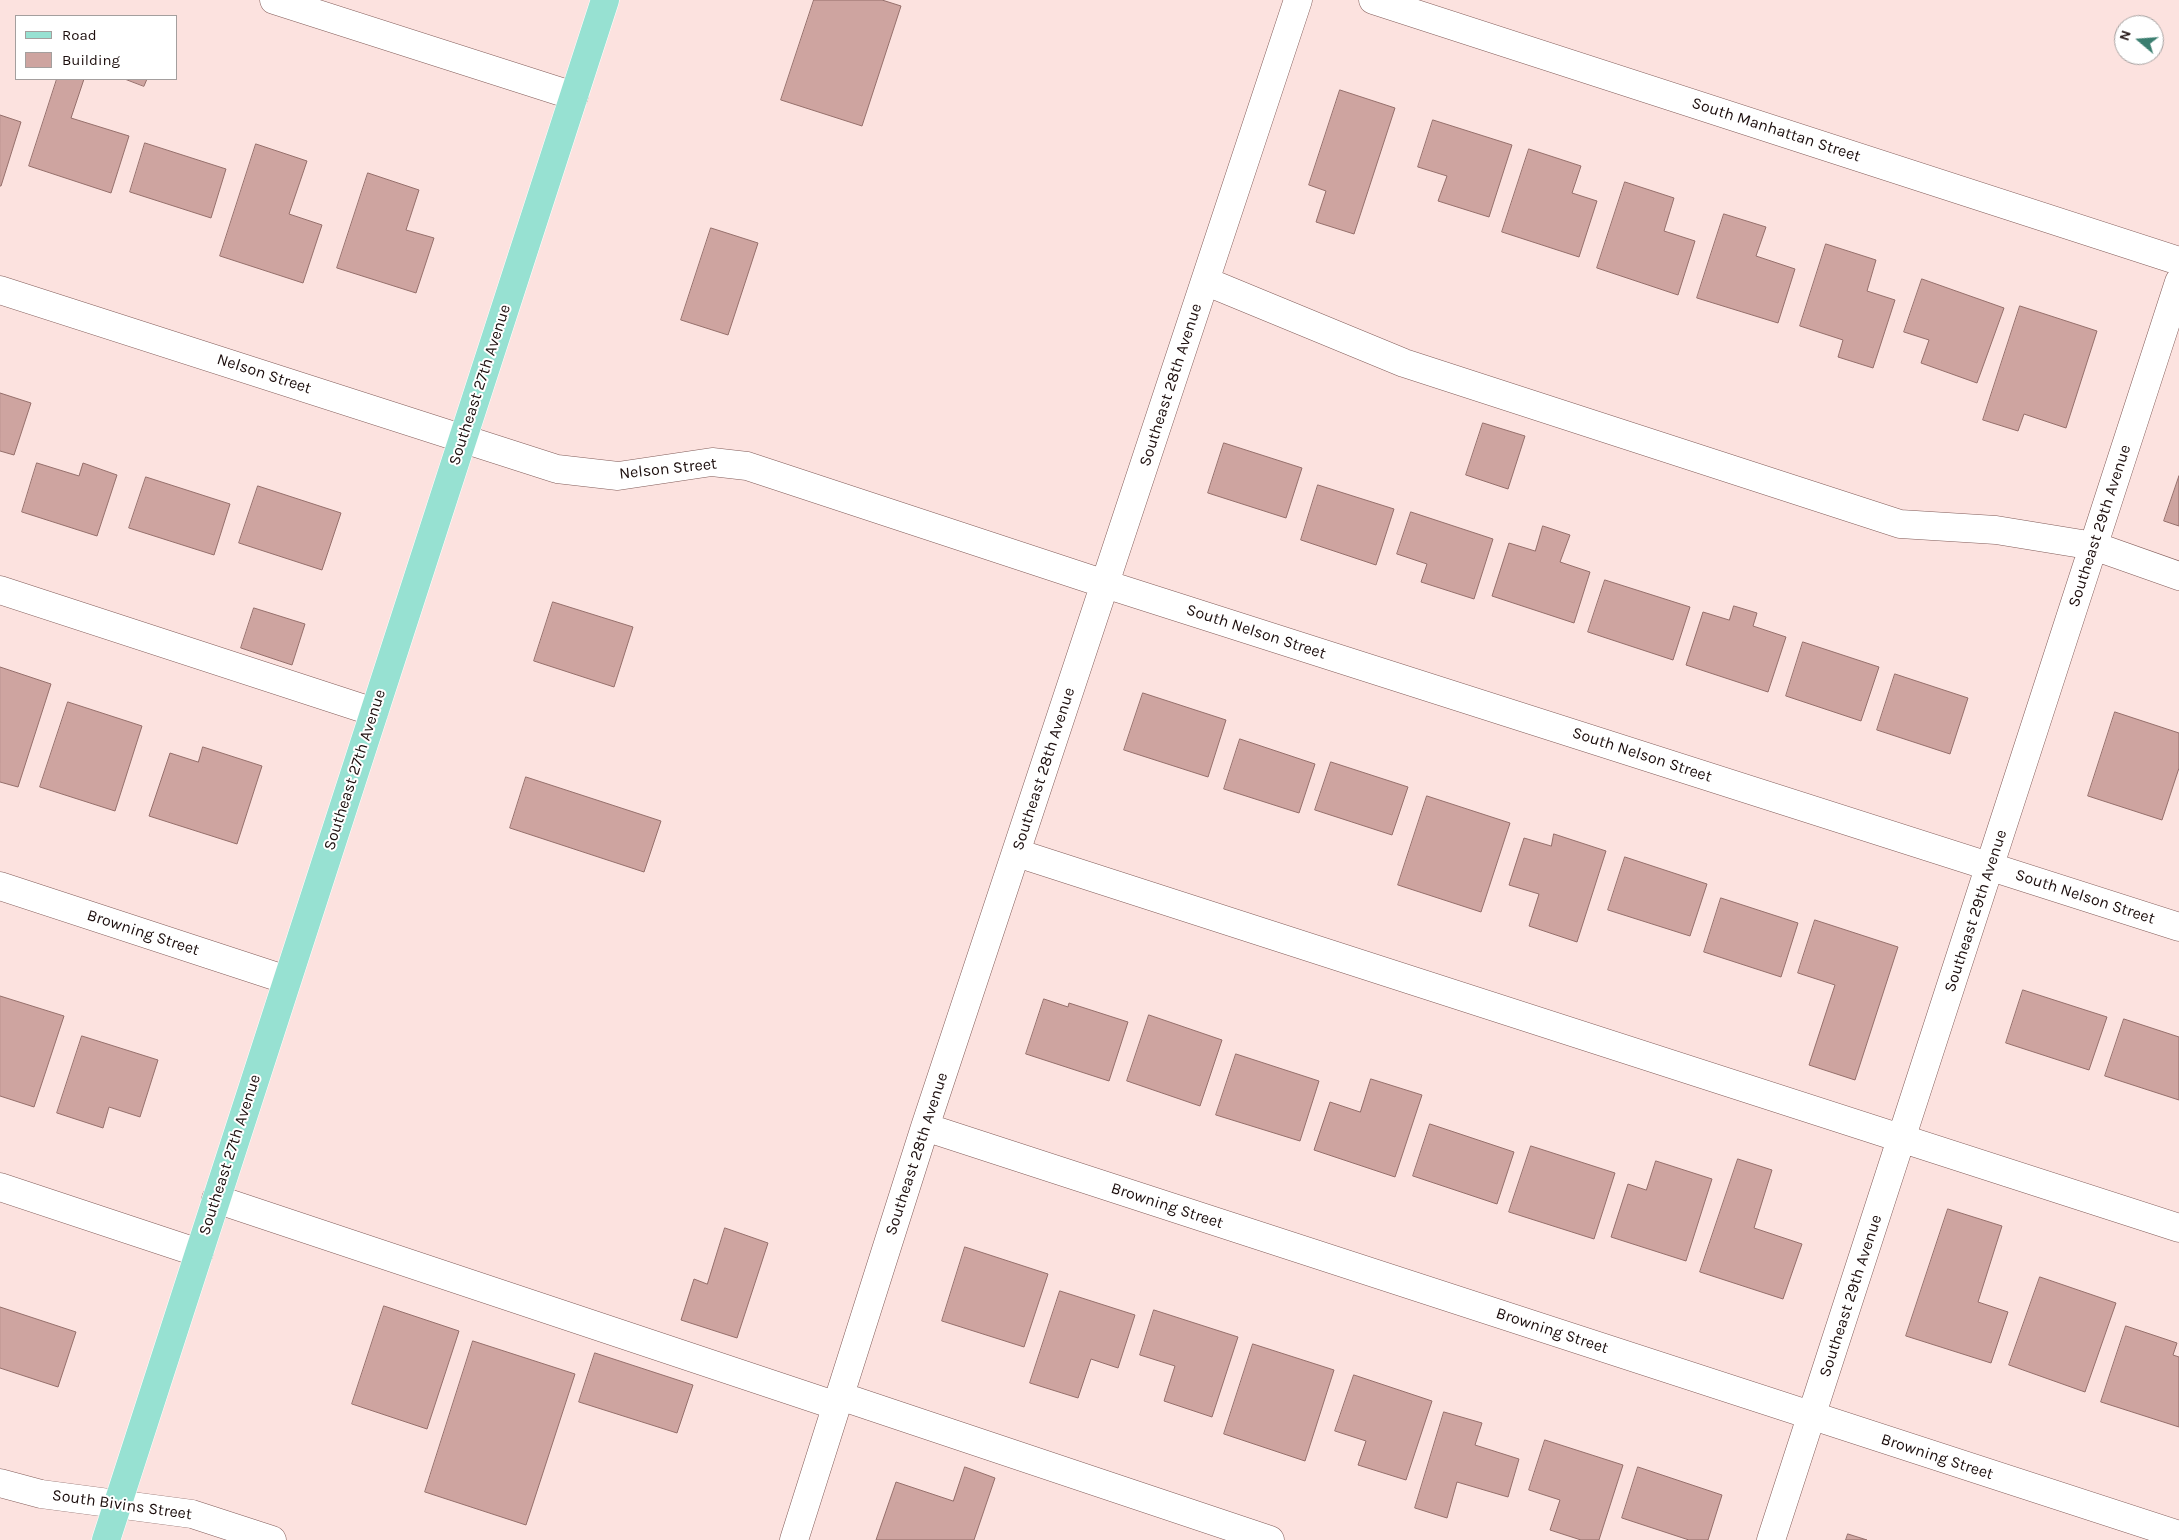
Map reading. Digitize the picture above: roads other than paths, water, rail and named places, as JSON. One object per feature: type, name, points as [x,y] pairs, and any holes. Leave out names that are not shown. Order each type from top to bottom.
[{"type":"main road","name":"Southeast 27th Avenue","points":[[106,1540],[605,0]]},
{"type":"street","points":[[274,0],[574,96]]},
{"type":"street","name":"Southeast 28th Avenue","points":[[794,1540],[926,1127],[1298,0]]},
{"type":"street","name":"South Manhattan Street","points":[[1373,0],[2179,261]]},
{"type":"street","points":[[1205,281],[1404,363],[1900,524],[1996,530],[2094,546],[2179,576]]},
{"type":"street","name":"Southeast 29th Avenue","points":[[1771,1540],[2179,282]]},
{"type":"street","name":"Nelson Street","points":[[0,290],[557,469],[618,476],[712,462],[747,466],[1105,584]]},
{"type":"street","name":"South Nelson Street","points":[[1105,584],[2179,928]]},
{"type":"street","points":[[0,590],[374,712]]},
{"type":"street","points":[[1017,853],[2179,1228]]},
{"type":"street","name":"Browning Street","points":[[0,886],[287,980]]},
{"type":"street","name":"Browning Street","points":[[926,1127],[2179,1535]]},
{"type":"street","points":[[0,1187],[199,1253]]},
{"type":"street","points":[[216,1199],[1270,1540]]},
{"type":"street","name":"South Bivins Street","points":[[0,1483],[41,1494],[192,1514],[272,1540]]}]
